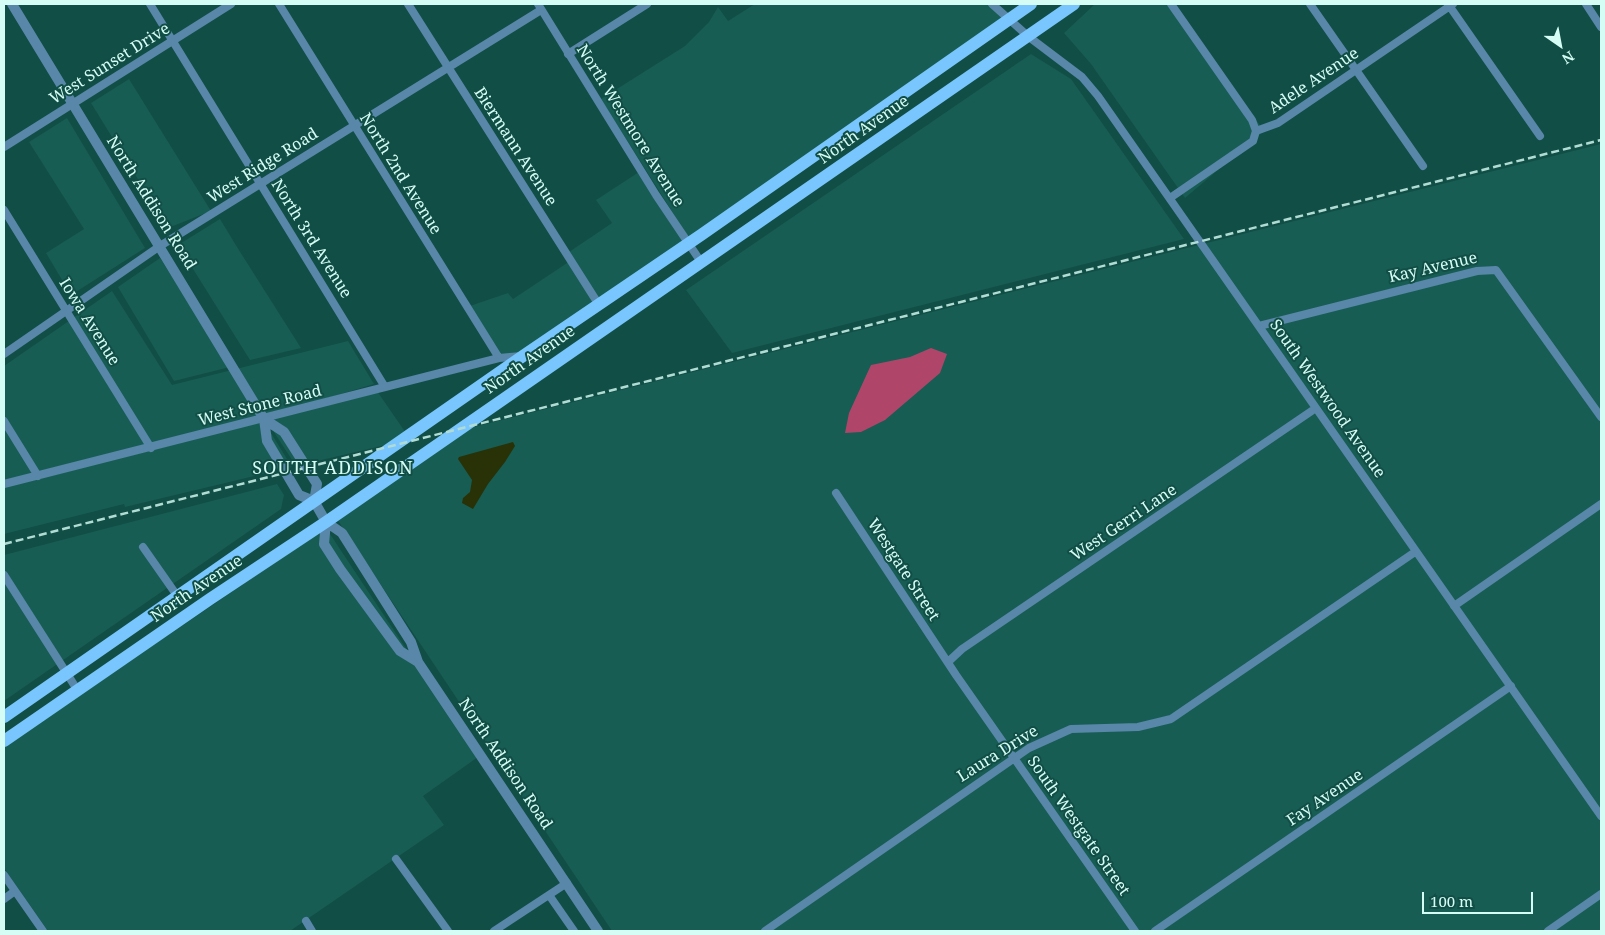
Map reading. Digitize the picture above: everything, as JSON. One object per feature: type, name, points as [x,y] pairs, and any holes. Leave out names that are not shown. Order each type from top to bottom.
[{"type":"main road","name":"North Avenue","points":[[4,716],[1031,4]]},
{"type":"main road","name":"North Avenue","points":[[4,741],[210,599],[326,522],[700,262],[1029,37],[1074,4]]},
{"type":"street","name":"North Addison Road","points":[[12,4],[264,419],[267,441],[299,494],[314,501],[326,522],[342,533],[411,642],[418,662],[598,931]]},
{"type":"street","name":"North 3rd Avenue","points":[[150,4],[385,387]]},
{"type":"street","name":"West Sunset Drive","points":[[4,147],[231,4]]},
{"type":"street","name":"North 2nd Avenue","points":[[279,4],[499,358]]},
{"type":"street","name":"Biermann Avenue","points":[[408,4],[599,305]]},
{"type":"street","points":[[568,54],[647,4]]},
{"type":"street","name":"South Westwood Avenue","points":[[992,4],[1029,37],[1082,77],[1170,198],[1415,552],[1601,816]]},
{"type":"street","points":[[1172,4],[1252,120],[1256,131]]},
{"type":"street","points":[[1310,4],[1423,166]]},
{"type":"street","points":[[1450,4],[1540,136]]},
{"type":"street","name":"Adele Avenue","points":[[1170,198],[1253,141],[1256,131],[1278,123],[1450,4]]},
{"type":"street","points":[[1586,4],[1601,27]]},
{"type":"street","name":"West Ridge Road","points":[[4,354],[160,246],[448,68],[540,7]]},
{"type":"street","name":"North Westmore Avenue","points":[[540,7],[656,195],[700,262]]},
{"type":"street","name":"Iowa Avenue","points":[[4,210],[151,448]]},
{"type":"street","name":"Kay Avenue","points":[[1259,326],[1477,271],[1496,270],[1601,417]]},
{"type":"street","name":"West Stone Road","points":[[4,484],[499,358],[523,356]]},
{"type":"street","name":"West Gerri Lane","points":[[948,662],[962,649],[1316,408]]},
{"type":"street","name":"North Addison Road","points":[[264,419],[284,432],[317,484],[314,501]]},
{"type":"street","points":[[4,421],[38,476]]},
{"type":"street","name":"Westgate Street","points":[[836,492],[948,662]]},
{"type":"street","points":[[1454,606],[1601,504]]},
{"type":"street","name":"North Addison Road","points":[[326,522],[324,544],[340,569],[400,651],[418,662]]},
{"type":"street","points":[[143,547],[178,597]]},
{"type":"street","name":"Laura Drive","points":[[765,931],[1013,758],[1054,736],[1071,730],[1138,726],[1170,719],[1190,708],[1415,552]]},
{"type":"street","points":[[4,575],[78,691]]},
{"type":"street","name":"South Westgate Street","points":[[948,662],[1135,931]]},
{"type":"street","name":"Fay Avenue","points":[[1155,931],[1511,686]]},
{"type":"street","points":[[396,859],[448,931]]},
{"type":"street","points":[[4,874],[43,931]]},
{"type":"street","points":[[494,931],[567,883]]},
{"type":"street","points":[[4,899],[15,891]]},
{"type":"street","points":[[1548,931],[1601,894]]},
{"type":"street","points":[[549,895],[574,931]]},
{"type":"street","points":[[306,921],[312,931]]},
{"type":"shaded area","points":[[755,4],[990,4],[1004,19],[690,240],[601,99],[685,46],[709,22],[718,7],[728,21]]},
{"type":"shaded area","points":[[1095,4],[1175,4],[1264,131],[1185,198],[1091,64],[1064,33]]},
{"type":"shaded area","points":[[1031,54],[1071,79],[1184,239],[732,353],[686,290]]},
{"type":"shaded area","points":[[129,79],[211,211],[168,228],[91,103]]},
{"type":"shaded area","points":[[67,118],[145,248],[71,295],[46,253],[84,229],[29,142]]},
{"type":"shaded area","points":[[1601,144],[1601,931],[612,931],[335,516],[462,430]]},
{"type":"shaded area","points":[[639,172],[685,242],[523,353],[496,357],[464,308],[508,293],[513,299],[573,259],[569,252],[612,223],[596,200]]},
{"type":"shaded area","points":[[220,219],[301,348],[250,360],[178,245]]},
{"type":"shaded area","points":[[160,258],[230,367],[174,381],[118,287]]},
{"type":"shaded area","points":[[112,291],[172,385],[232,370],[292,467],[125,507],[124,504],[4,534],[4,366]]},
{"type":"shaded area","points":[[348,341],[374,384],[265,417],[236,369]]},
{"type":"shaded area","points":[[931,348],[947,354],[940,373],[885,420],[861,432],[845,433],[849,413],[871,365],[910,357]]},
{"type":"shaded area","points":[[377,391],[408,436],[398,442],[296,466],[266,420]]},
{"type":"shaded area","points":[[513,442],[515,446],[473,509],[462,503],[463,498],[470,492],[472,480],[458,459],[459,457]]},
{"type":"shaded area","points":[[277,484],[284,495],[281,509],[4,701],[4,555]]},
{"type":"shaded area","points":[[326,528],[478,757],[423,796],[444,825],[290,931],[48,931],[4,868],[4,747]]},
{"type":"railway","points":[[4,544],[1601,140]]},
{"type":"district","name":"SOUTH ADDISON","points":[[333,469]]}]
